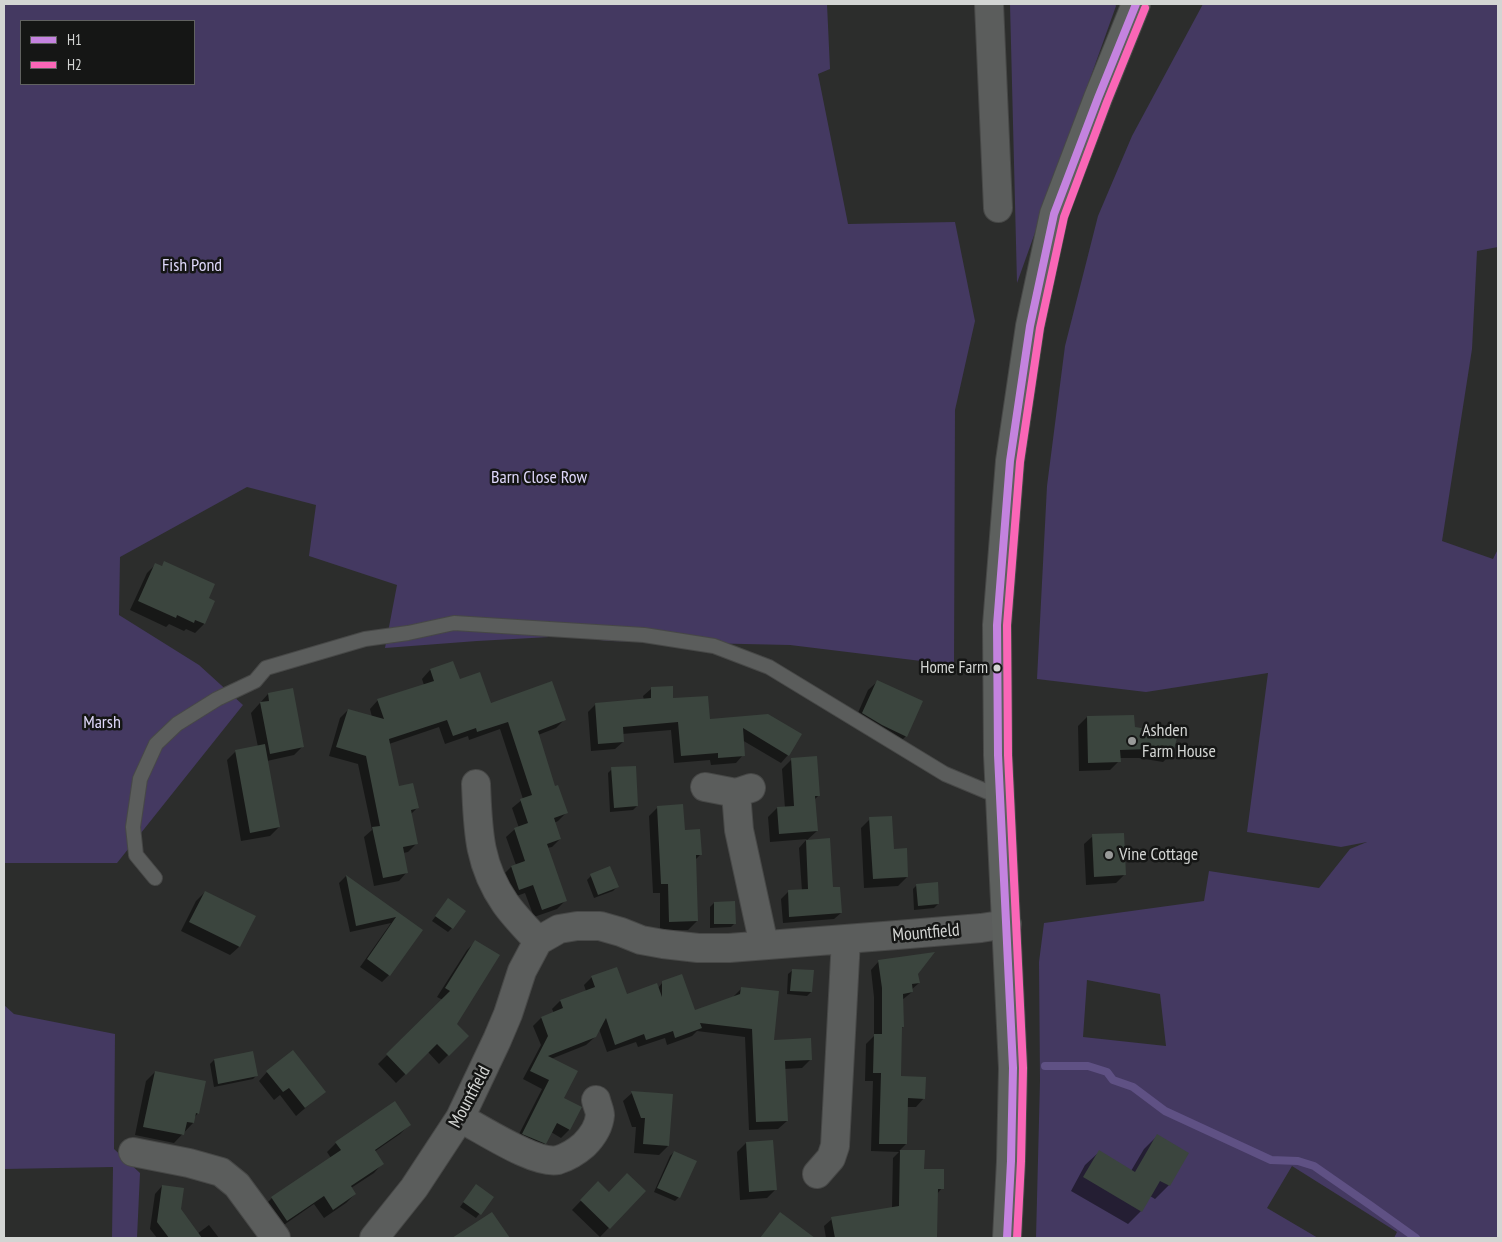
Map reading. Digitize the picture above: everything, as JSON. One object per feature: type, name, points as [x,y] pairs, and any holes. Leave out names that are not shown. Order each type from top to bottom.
[{"type":"street","points":[[989,4],[998,208]]},
{"type":"street","points":[[1007,1238],[1013,1068],[998,755],[997,625],[1010,461],[1030,326],[1054,214],[1136,4]]},
{"type":"street","points":[[476,784],[478,830],[487,870],[505,904],[538,941]]},
{"type":"street","points":[[705,787],[743,791],[739,830],[764,945]]},
{"type":"street","name":"Mountfield","points":[[374,1238],[414,1188],[460,1118],[489,1060],[508,1014],[522,972],[538,941],[559,929],[577,926],[600,926],[641,940],[698,948],[729,948],[846,940],[1007,924]]},
{"type":"street","points":[[817,1174],[831,1158],[836,1146],[846,940]]},
{"type":"street","points":[[460,1118],[522,1152],[543,1160],[556,1160],[572,1154],[591,1138],[596,1130],[600,1115],[596,1100]]},
{"type":"street","points":[[133,1152],[189,1162],[221,1172],[236,1185],[276,1238]]},
{"type":"lane","points":[[155,878],[136,855],[133,827],[140,779],[156,744],[177,724],[217,699],[255,681],[266,668],[365,639],[408,633],[454,623],[644,635],[714,646],[769,666],[945,774],[1000,797]]},
{"type":"green space","points":[[4,4],[827,4],[830,69],[818,74],[848,224],[955,222],[975,321],[955,410],[954,665],[790,645],[608,641],[568,636],[385,648],[397,585],[309,556],[316,505],[247,487],[120,557],[119,615],[199,665],[243,705],[117,863],[4,863]]},
{"type":"green space","points":[[1010,4],[1115,4],[1116,6],[1017,283]]},
{"type":"green space","points":[[1203,4],[1498,4],[1498,247],[1477,251],[1472,349],[1442,541],[1493,559],[1498,549],[1498,1238],[1394,1238],[1397,1232],[1292,1166],[1267,1208],[1318,1238],[1036,1238],[1040,1081],[1039,962],[1044,923],[1204,901],[1209,871],[1319,888],[1350,849],[1367,842],[1341,847],[1247,832],[1268,673],[1146,692],[1037,679],[1047,486],[1065,346],[1098,216],[1132,136]],"holes":[[[1087,980],[1160,994],[1166,1046],[1083,1037]]]},
{"type":"green space","points":[[4,1005],[14,1014],[115,1034],[114,1149],[140,1173],[137,1238],[112,1238],[113,1167],[4,1169]]},
{"type":"building","points":[[164,561],[215,584],[209,598],[215,601],[205,624],[195,620],[194,623],[177,615],[176,618],[138,601],[155,563],[162,566]]},
{"type":"building","points":[[453,661],[460,679],[480,672],[491,703],[552,681],[566,720],[538,731],[555,786],[558,785],[568,813],[554,818],[561,839],[547,844],[567,901],[542,910],[533,885],[519,890],[511,866],[525,861],[514,828],[528,823],[520,799],[532,795],[508,722],[477,732],[476,728],[453,736],[447,720],[389,739],[399,786],[413,783],[419,808],[411,810],[418,844],[403,847],[408,873],[383,878],[372,827],[380,826],[366,756],[336,747],[348,709],[384,719],[377,699],[434,681],[430,669]]},
{"type":"building","points":[[877,680],[923,701],[907,737],[862,713]]},
{"type":"building","points":[[673,686],[673,698],[708,696],[710,719],[768,714],[802,734],[789,756],[743,728],[745,756],[718,758],[718,753],[681,756],[678,722],[623,727],[624,742],[598,744],[595,703],[651,698],[651,687]]},
{"type":"building","points":[[293,688],[304,747],[270,754],[260,702],[269,701],[268,693]]},
{"type":"building","name":"Ashden Farm House","points":[[1134,715],[1135,727],[1178,734],[1173,753],[1149,749],[1120,750],[1121,762],[1088,763],[1087,716]]},
{"type":"building","points":[[265,744],[280,827],[250,833],[235,750]]},
{"type":"building","points":[[817,756],[820,796],[815,796],[818,831],[779,834],[777,807],[794,806],[791,758]]},
{"type":"building","points":[[636,766],[638,806],[614,808],[611,767]]},
{"type":"building","points":[[683,804],[685,830],[700,829],[702,855],[696,855],[698,921],[669,922],[668,884],[661,884],[657,806]]},
{"type":"building","points":[[892,816],[894,849],[907,848],[908,877],[873,879],[869,817]]},
{"type":"building","name":"Vine Cottage","points":[[1124,833],[1126,875],[1094,877],[1092,834]]},
{"type":"building","points":[[830,838],[833,887],[840,887],[842,913],[789,917],[788,890],[808,889],[806,840]]},
{"type":"building","points":[[610,866],[619,887],[598,895],[590,874]]},
{"type":"building","points":[[346,875],[423,930],[390,976],[367,959],[396,917],[356,926]]},
{"type":"building","points":[[938,882],[939,904],[918,906],[916,884]]},
{"type":"building","points":[[205,891],[256,916],[240,947],[189,922]]},
{"type":"building","points":[[448,898],[466,911],[453,929],[435,916]]},
{"type":"building","points":[[735,901],[736,924],[714,924],[714,902]]},
{"type":"building","points":[[475,940],[500,955],[457,1024],[469,1036],[449,1056],[437,1044],[406,1075],[386,1054],[450,991],[445,988]]},
{"type":"building","points":[[935,952],[918,974],[920,983],[912,984],[913,992],[903,994],[904,1027],[902,1027],[901,1076],[926,1077],[925,1099],[908,1098],[907,1144],[879,1144],[881,1073],[873,1073],[874,1034],[882,1034],[882,988],[878,960]]},
{"type":"building","points":[[617,967],[627,994],[657,983],[662,997],[662,981],[682,974],[695,1010],[740,994],[741,987],[779,991],[774,1040],[811,1038],[812,1060],[785,1061],[788,1121],[756,1122],[752,1029],[700,1023],[702,1028],[675,1038],[673,1031],[646,1040],[644,1034],[615,1045],[606,1018],[596,1037],[548,1056],[578,1071],[564,1098],[582,1107],[570,1130],[557,1123],[546,1144],[522,1134],[549,1080],[530,1071],[548,1036],[541,1017],[563,1008],[560,1000],[595,987],[591,976]]},
{"type":"building","points":[[792,969],[814,970],[812,992],[790,991]]},
{"type":"building","points":[[293,1050],[326,1092],[305,1108],[289,1088],[283,1092],[266,1071]]},
{"type":"building","points":[[253,1051],[258,1076],[218,1084],[214,1059]]},
{"type":"building","points":[[155,1071],[206,1081],[199,1114],[196,1113],[194,1123],[187,1122],[184,1135],[143,1127]]},
{"type":"building","points":[[631,1091],[673,1094],[669,1146],[643,1144],[645,1118],[641,1118]]},
{"type":"building","points":[[395,1101],[411,1125],[375,1150],[384,1164],[351,1186],[356,1194],[333,1210],[324,1196],[287,1221],[271,1197],[341,1150],[335,1142]]},
{"type":"building","points":[[1157,1134],[1189,1153],[1170,1186],[1160,1181],[1142,1212],[1083,1177],[1099,1150],[1135,1172]]},
{"type":"building","points":[[773,1140],[777,1190],[749,1192],[746,1142]]},
{"type":"building","points":[[900,1150],[925,1150],[924,1169],[944,1169],[944,1189],[938,1189],[937,1238],[835,1238],[831,1217],[899,1206]]},
{"type":"building","points":[[674,1151],[697,1161],[680,1198],[657,1188]]},
{"type":"building","points":[[627,1173],[646,1191],[610,1229],[580,1200],[598,1181],[609,1192]]},
{"type":"building","points":[[476,1184],[494,1197],[481,1215],[463,1202]]},
{"type":"building","points":[[162,1185],[184,1188],[181,1209],[202,1238],[169,1238],[157,1222]]},
{"type":"building","points":[[492,1212],[510,1238],[452,1238]]},
{"type":"building","points":[[780,1212],[815,1238],[760,1238]]},
{"type":"waterway","points":[[1045,1066],[1088,1066],[1107,1072],[1113,1080],[1133,1087],[1165,1111],[1271,1160],[1298,1161],[1314,1166],[1416,1238]]},
{"type":"transit line","name":"H1","points":[[1007,1238],[1013,1068],[998,755],[997,625],[1010,461],[1030,326],[1054,214],[1136,4]]},
{"type":"transit line","name":"H2","points":[[1017,1238],[1023,1068],[1008,755],[1007,625],[1020,462],[1040,328],[1064,217],[1145,8]]},
{"type":"place","name":"Home Farm","points":[[997,668]]},
{"type":"place","name":"Ashden Farm House","points":[[1132,741]]},
{"type":"place","name":"Vine Cottage","points":[[1109,855]]},
{"type":"park label","name":"Fish Pond","points":[[192,266]]},
{"type":"park label","name":"Barn Close Row","points":[[539,478]]},
{"type":"park label","name":"Marsh","points":[[102,723]]}]
